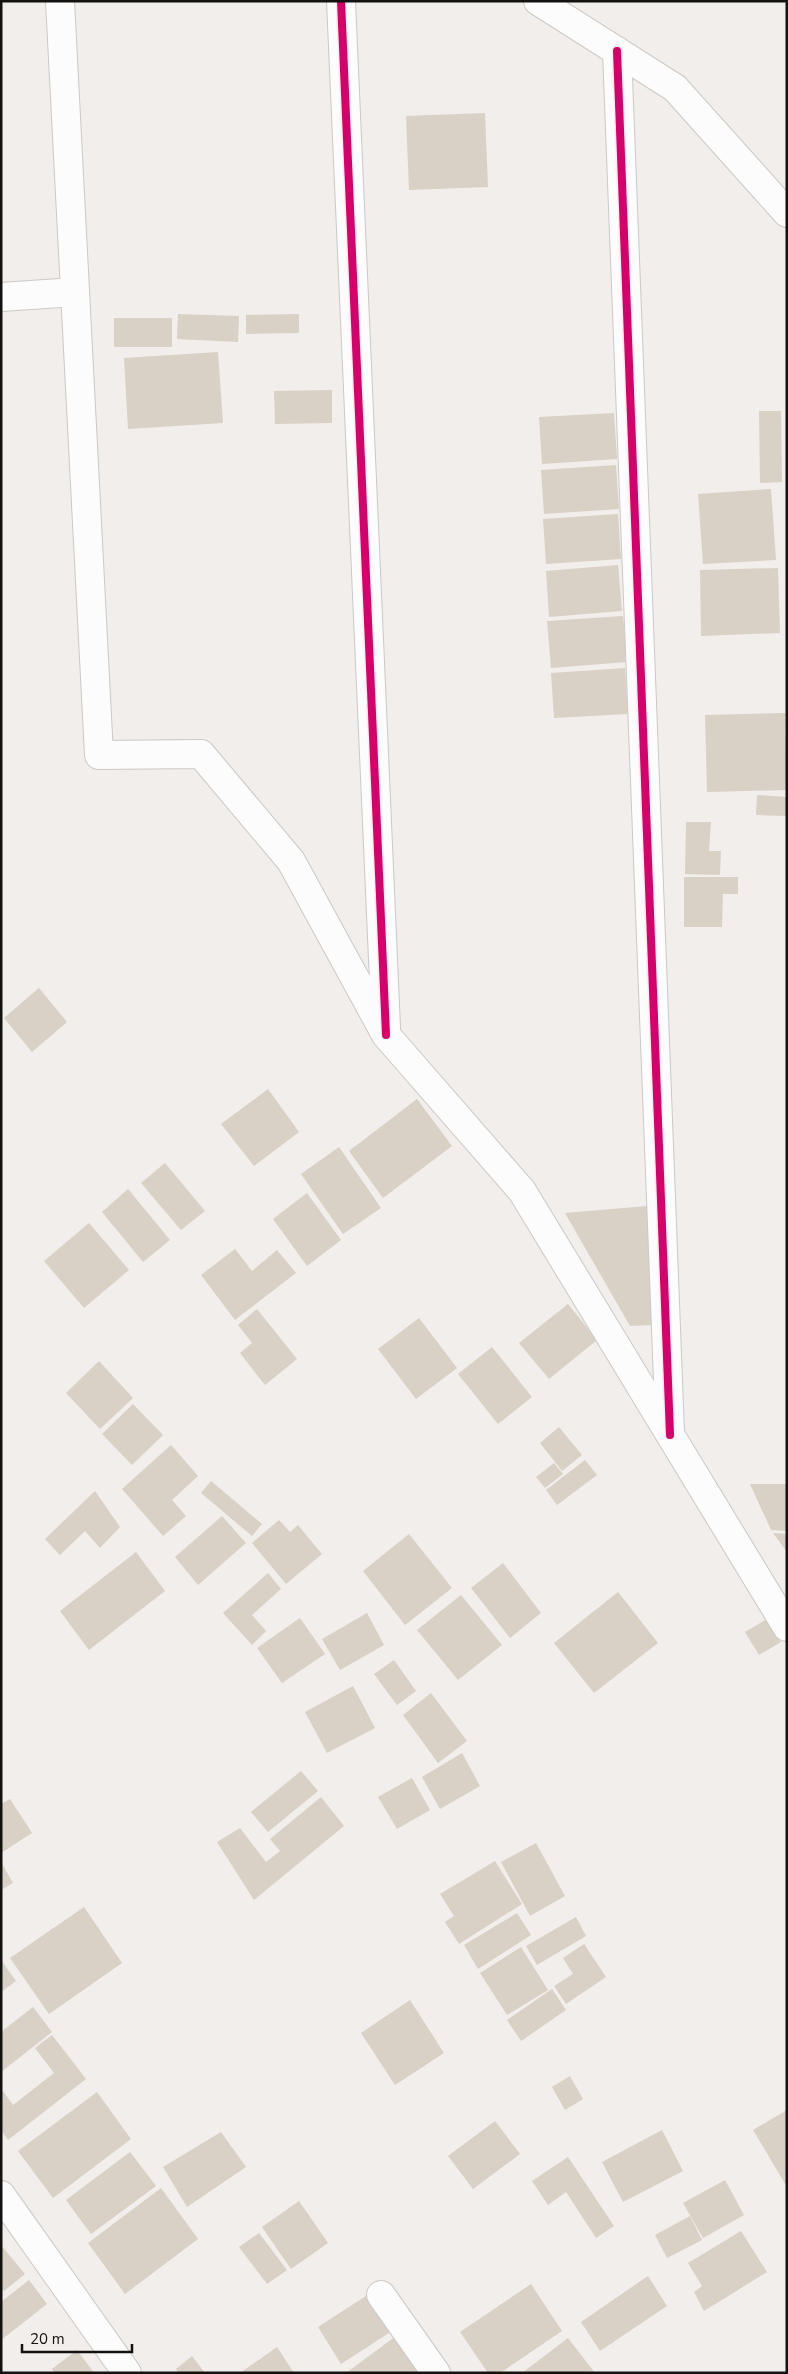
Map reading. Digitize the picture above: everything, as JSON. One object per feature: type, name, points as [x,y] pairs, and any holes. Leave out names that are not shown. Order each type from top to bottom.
[{"type":"street","points":[[60,1],[99,755],[201,754],[291,861],[386,1035],[522,1190],[787,1627]]},
{"type":"street","points":[[341,1],[386,1035]]},
{"type":"street","points":[[538,1],[675,88],[787,212]]},
{"type":"street","points":[[617,51],[670,1435]]},
{"type":"street","points":[[1,297],[75,292]]},
{"type":"street","points":[[1,2195],[127,2373]]},
{"type":"street","points":[[381,2294],[436,2373]]},
{"type":"building","points":[[485,113],[488,187],[409,190],[406,116]]},
{"type":"building","points":[[178,314],[239,316],[238,342],[177,339]]},
{"type":"building","points":[[299,314],[299,333],[246,334],[246,315]]},
{"type":"building","points":[[114,318],[172,318],[172,347],[114,347]]},
{"type":"building","points":[[218,352],[223,423],[128,429],[124,358]]},
{"type":"building","points":[[332,390],[332,423],[275,424],[274,391]]},
{"type":"building","points":[[759,411],[781,411],[782,482],[760,483]]},
{"type":"building","points":[[614,413],[617,459],[542,464],[539,417]]},
{"type":"building","points":[[616,465],[619,509],[544,514],[541,470]]},
{"type":"building","points":[[771,489],[776,560],[703,564],[698,494]]},
{"type":"building","points":[[618,514],[621,559],[546,564],[543,519]]},
{"type":"building","points":[[618,565],[622,611],[549,617],[546,571]]},
{"type":"building","points":[[778,568],[780,633],[701,636],[700,570]]},
{"type":"building","points":[[623,616],[627,662],[551,668],[547,621]]},
{"type":"building","points":[[625,668],[628,714],[554,718],[551,673]]},
{"type":"building","points":[[785,713],[787,790],[707,792],[705,715]]},
{"type":"building","points":[[757,795],[787,797],[787,816],[756,815]]},
{"type":"building","points":[[686,822],[711,822],[709,851],[721,851],[720,875],[685,874]]},
{"type":"building","points":[[684,877],[738,877],[738,894],[723,894],[722,927],[684,927]]},
{"type":"building","points":[[39,988],[67,1022],[32,1052],[4,1018]]},
{"type":"building","points":[[268,1089],[299,1132],[254,1166],[221,1124]]},
{"type":"building","points":[[417,1099],[452,1146],[383,1198],[349,1151]]},
{"type":"building","points":[[339,1147],[381,1208],[343,1234],[301,1174]]},
{"type":"building","points":[[165,1163],[205,1211],[181,1230],[141,1183]]},
{"type":"building","points":[[128,1189],[170,1240],[143,1262],[102,1212]]},
{"type":"building","points":[[307,1193],[341,1240],[307,1266],[273,1219]]},
{"type":"building","points":[[647,1206],[653,1325],[630,1326],[565,1213]]},
{"type":"building","points":[[89,1223],[129,1270],[84,1308],[44,1261]]},
{"type":"building","points":[[235,1249],[252,1271],[277,1250],[296,1273],[235,1320],[201,1275]]},
{"type":"building","points":[[568,1304],[597,1340],[549,1379],[519,1343]]},
{"type":"building","points":[[257,1309],[297,1359],[265,1385],[240,1353],[252,1343],[238,1325]]},
{"type":"building","points":[[419,1318],[457,1368],[416,1399],[378,1349]]},
{"type":"building","points":[[492,1347],[532,1397],[498,1424],[458,1374]]},
{"type":"building","points":[[99,1361],[133,1398],[100,1429],[66,1393]]},
{"type":"building","points":[[133,1404],[163,1435],[132,1465],[102,1434]]},
{"type":"building","points":[[559,1427],[582,1455],[562,1471],[540,1443]]},
{"type":"building","points":[[171,1445],[198,1476],[172,1500],[186,1516],[163,1536],[122,1489]]},
{"type":"building","points":[[585,1460],[597,1475],[557,1505],[546,1490]]},
{"type":"building","points":[[554,1463],[563,1474],[545,1488],[536,1477]]},
{"type":"building","points":[[211,1481],[262,1524],[252,1536],[201,1493]]},
{"type":"building","points":[[750,1484],[787,1484],[787,1531],[771,1530]]},
{"type":"building","points":[[95,1491],[120,1527],[100,1548],[85,1531],[60,1555],[45,1539]]},
{"type":"building","points":[[222,1516],[246,1543],[198,1585],[175,1557]]},
{"type":"building","points":[[279,1520],[290,1532],[298,1525],[322,1554],[286,1584],[252,1543]]},
{"type":"building","points":[[773,1533],[787,1534],[787,1552]]},
{"type":"building","points":[[409,1534],[452,1588],[405,1625],[363,1571]]},
{"type":"building","points":[[136,1552],[165,1591],[89,1650],[60,1611]]},
{"type":"building","points":[[503,1563],[541,1613],[510,1638],[471,1588]]},
{"type":"building","points":[[268,1573],[281,1589],[252,1615],[266,1631],[252,1645],[223,1613]]},
{"type":"building","points":[[618,1592],[658,1643],[594,1693],[554,1643]]},
{"type":"building","points":[[461,1595],[502,1645],[458,1680],[417,1630]]},
{"type":"building","points":[[367,1613],[384,1645],[340,1670],[322,1639]]},
{"type":"building","points":[[300,1618],[325,1654],[282,1683],[257,1648]]},
{"type":"building","points":[[767,1619],[781,1642],[759,1655],[745,1632]]},
{"type":"building","points":[[394,1660],[416,1691],[397,1705],[374,1674]]},
{"type":"building","points":[[353,1686],[375,1728],[327,1753],[305,1712]]},
{"type":"building","points":[[431,1693],[467,1741],[438,1763],[403,1715]]},
{"type":"building","points":[[462,1753],[480,1786],[440,1809],[422,1777]]},
{"type":"building","points":[[301,1771],[318,1791],[268,1832],[251,1812]]},
{"type":"building","points":[[412,1778],[430,1810],[397,1829],[378,1797]]},
{"type":"building","points":[[321,1797],[344,1826],[254,1900],[217,1842],[240,1828],[266,1862],[280,1851],[270,1839]]},
{"type":"building","points":[[10,1799],[32,1833],[1,1853],[1,1804]]},
{"type":"building","points":[[536,1843],[565,1896],[530,1916],[501,1862]]},
{"type":"building","points":[[495,1861],[522,1904],[459,1944],[445,1922],[454,1916],[440,1894]]},
{"type":"building","points":[[1,1862],[13,1883],[1,1890]]},
{"type":"building","points":[[84,1907],[122,1963],[49,2014],[10,1958]]},
{"type":"building","points":[[517,1913],[531,1935],[478,1969],[464,1945]]},
{"type":"building","points":[[576,1917],[586,1936],[537,1965],[526,1946]]},
{"type":"building","points":[[584,1944],[606,1977],[566,2004],[554,1986],[573,1974],[563,1958]]},
{"type":"building","points":[[521,1947],[548,1990],[507,2015],[480,1973]]},
{"type":"building","points":[[1,1960],[16,1981],[1,1992]]},
{"type":"building","points":[[552,1989],[566,2010],[521,2041],[507,2020]]},
{"type":"building","points":[[410,2000],[444,2053],[395,2085],[361,2033]]},
{"type":"building","points":[[33,2007],[52,2032],[1,2072],[1,2032]]},
{"type":"building","points":[[52,2035],[86,2079],[8,2140],[1,2130],[1,2092],[3,2091],[13,2105],[54,2073],[35,2048]]},
{"type":"building","points":[[570,2076],[583,2099],[565,2110],[552,2087]]},
{"type":"building","points":[[97,2092],[131,2139],[53,2198],[18,2151]]},
{"type":"building","points":[[787,2110],[787,2187],[753,2130]]},
{"type":"building","points":[[495,2121],[520,2154],[473,2189],[448,2156]]},
{"type":"building","points":[[662,2130],[683,2171],[623,2202],[602,2162]]},
{"type":"building","points":[[221,2132],[246,2167],[187,2207],[163,2167]]},
{"type":"building","points":[[130,2152],[156,2186],[91,2234],[66,2200]]},
{"type":"building","points":[[568,2157],[614,2226],[596,2238],[566,2192],[548,2205],[532,2181]]},
{"type":"building","points":[[725,2180],[744,2215],[703,2238],[683,2203]]},
{"type":"building","points":[[161,2188],[198,2239],[125,2294],[88,2243]]},
{"type":"building","points":[[299,2201],[328,2243],[291,2269],[262,2227]]},
{"type":"building","points":[[690,2216],[702,2240],[667,2258],[655,2235]]},
{"type":"building","points":[[741,2231],[767,2272],[704,2311],[694,2292],[702,2286],[688,2263]]},
{"type":"building","points":[[259,2233],[287,2270],[267,2284],[239,2247]]},
{"type":"building","points":[[1,2245],[25,2274],[4,2291],[1,2288]]},
{"type":"building","points":[[648,2276],[667,2306],[600,2351],[581,2322]]},
{"type":"building","points":[[29,2280],[47,2304],[1,2340],[1,2302]]},
{"type":"building","points":[[531,2284],[562,2331],[500,2373],[488,2373],[460,2332]]},
{"type":"building","points":[[369,2294],[392,2331],[341,2364],[318,2327]]},
{"type":"building","points":[[396,2336],[423,2373],[346,2373]]},
{"type":"building","points":[[568,2338],[595,2373],[522,2373]]},
{"type":"building","points":[[277,2347],[294,2373],[240,2373]]},
{"type":"building","points":[[77,2350],[94,2373],[55,2373],[52,2369]]},
{"type":"building","points":[[192,2356],[205,2373],[179,2373],[176,2369]]},
{"type":"cycle path","points":[[341,1],[386,1035]]},
{"type":"cycle path","points":[[617,51],[670,1435]]}]
